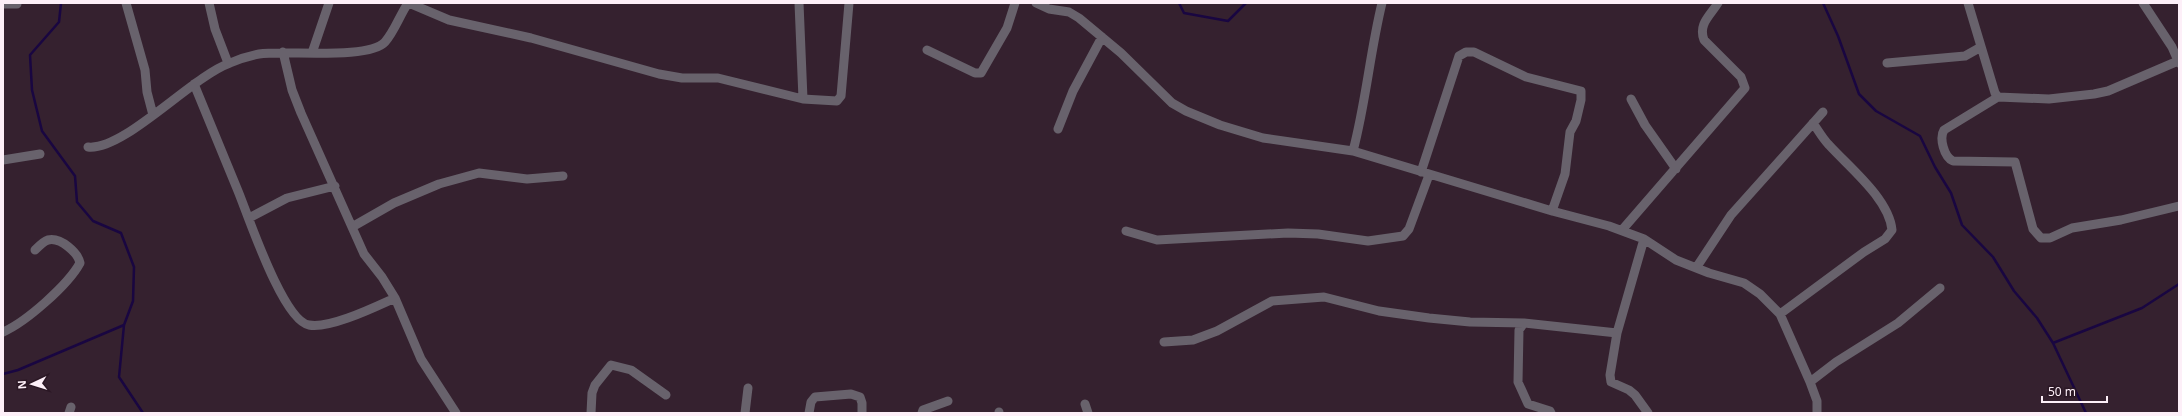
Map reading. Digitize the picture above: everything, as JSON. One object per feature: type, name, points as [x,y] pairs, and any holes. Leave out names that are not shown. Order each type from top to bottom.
[{"type":"street","points":[[126,3],[145,70],[147,92],[153,115]]},
{"type":"street","points":[[209,3],[215,29],[228,63]]},
{"type":"street","points":[[312,53],[329,3]]},
{"type":"street","points":[[88,147],[97,148],[116,139],[153,115],[194,84],[228,63],[259,54],[283,52],[312,53],[375,49],[384,43],[408,3],[449,20],[531,38],[659,74],[682,78],[718,78],[803,99],[828,102],[837,101],[841,96],[849,3]]},
{"type":"street","points":[[798,3],[803,99]]},
{"type":"street","points":[[927,50],[975,73],[981,73],[1007,28],[1015,3]]},
{"type":"street","points":[[1036,3],[1049,9],[1069,12],[1102,37],[1146,76],[1172,103],[1186,111],[1220,125],[1263,138],[1353,151],[1425,174],[1622,230],[1644,239],[1676,260],[1744,283],[1760,294],[1780,314],[1810,382],[1817,401],[1817,413]]},
{"type":"street","points":[[1353,151],[1362,118],[1374,36],[1382,3]]},
{"type":"street","points":[[1622,230],[1745,88],[1742,77],[1704,40],[1702,35],[1702,28],[1705,19],[1718,3]]},
{"type":"street","points":[[1968,3],[1995,94],[1998,97]]},
{"type":"street","points":[[2143,3],[2172,47],[2179,62],[2108,91],[2094,94],[2049,99],[1998,97],[1944,130],[1941,138],[1949,159],[1953,161],[2015,162],[2033,229],[2041,238],[2059,236],[2072,228],[2121,220],[2179,206]]},
{"type":"street","points":[[3,4],[17,4]]},
{"type":"street","points":[[1058,129],[1073,91],[1102,37]]},
{"type":"street","points":[[1887,63],[1965,56],[1981,47]]},
{"type":"street","points":[[283,52],[292,90],[364,254],[382,277],[395,298],[421,359],[456,413]]},
{"type":"street","points":[[1126,231],[1157,240],[1288,233],[1318,234],[1368,241],[1403,236],[1409,229],[1459,56],[1466,52],[1474,52],[1526,77],[1581,91],[1581,100],[1576,121],[1570,132],[1565,174],[1552,211]]},
{"type":"street","points":[[194,84],[249,218],[261,253],[278,288],[300,322],[308,325],[338,320],[395,298]]},
{"type":"street","points":[[1631,99],[1645,125],[1676,169]]},
{"type":"street","points":[[1696,268],[1736,209],[1823,112]]},
{"type":"street","points":[[1780,314],[1864,252],[1885,239],[1892,230],[1891,220],[1867,184],[1828,144],[1813,123]]},
{"type":"street","points":[[3,160],[40,154]]},
{"type":"street","points":[[352,227],[394,203],[439,184],[479,173],[527,179],[563,176]]},
{"type":"street","points":[[249,218],[287,198],[335,186]]},
{"type":"street","points":[[1644,239],[1617,333],[1611,382],[1629,390],[1636,395],[1648,413]]},
{"type":"street","points":[[3,332],[14,328],[39,308],[80,263],[79,257],[72,250],[54,240],[47,240],[35,250]]},
{"type":"street","points":[[1810,382],[1836,362],[1898,323],[1940,288]]},
{"type":"street","points":[[1164,342],[1193,340],[1217,331],[1272,301],[1324,297],[1379,311],[1429,318],[1470,322],[1524,322],[1617,333]]},
{"type":"street","points":[[1524,322],[1518,330],[1518,382],[1528,404],[1550,411],[1551,413]]},
{"type":"street","points":[[591,413],[592,393],[595,385],[612,365],[631,370],[666,395]]},
{"type":"street","points":[[745,413],[748,388]]},
{"type":"street","points":[[809,413],[811,402],[815,396],[851,394],[860,397],[862,403],[862,413]]},
{"type":"street","points":[[922,413],[923,410],[929,407],[948,401]]},
{"type":"waterway","points":[[61,3],[59,22],[30,55],[32,90],[42,131],[75,176],[77,202],[93,221],[121,233],[134,267],[133,301],[124,325],[119,377],[143,413]]},
{"type":"waterway","points":[[1179,3],[1184,13],[1228,21],[1246,3]]},
{"type":"waterway","points":[[1823,3],[1838,36],[1859,94],[1876,111],[1920,136],[1935,167],[1951,193],[1962,225],[1993,257],[2014,291],[2037,318],[2053,343],[2086,413]]},
{"type":"waterway","points":[[2053,343],[2142,308],[2179,284]]},
{"type":"waterway","points":[[3,374],[18,370],[124,325]]}]
